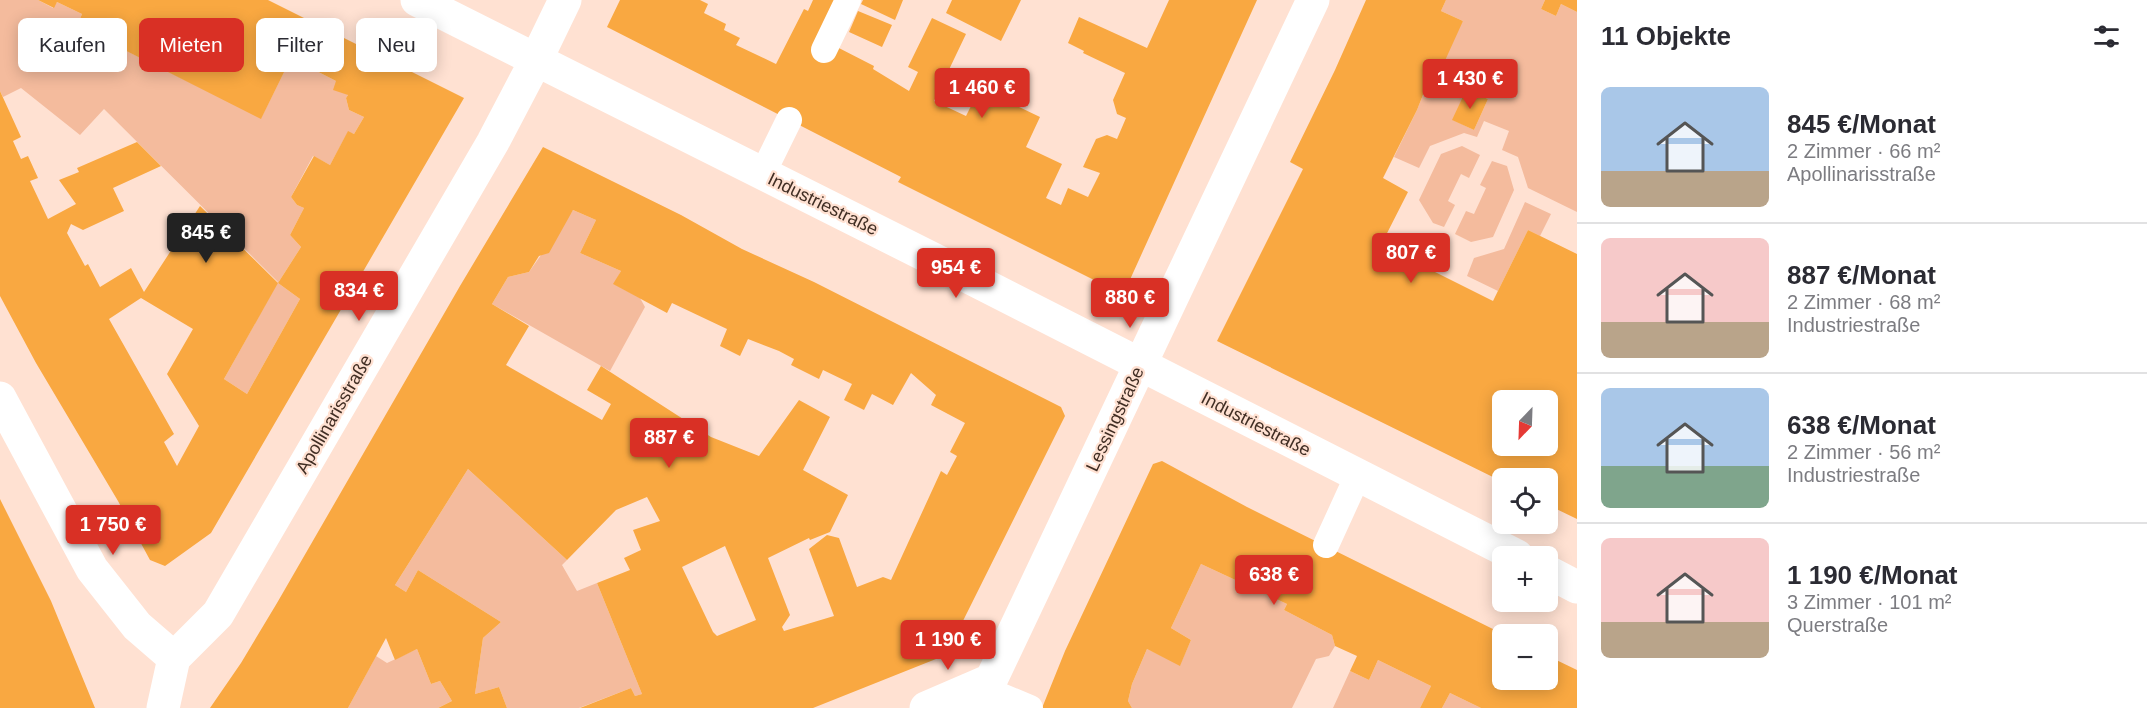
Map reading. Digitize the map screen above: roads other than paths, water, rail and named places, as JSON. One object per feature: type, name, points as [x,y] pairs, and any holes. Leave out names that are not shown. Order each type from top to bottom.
[{"type":"street","name":"Industriestraße","points":[[417,0],[1497,546]]},
{"type":"street","name":"Apollinarisstraße","points":[[174,658],[218,614],[493,142],[565,0]]},
{"type":"street","name":"Lessingstraße","points":[[986,692],[1313,0]]},
{"type":"street","points":[[0,398],[92,569],[136,626],[174,658],[163,708]]},
{"type":"street","points":[[1558,577],[1577,587]]},
{"type":"street","points":[[926,708],[986,692]]},
{"type":"lane","points":[[824,50],[848,0]]},
{"type":"lane","points":[[762,175],[789,120]]},
{"type":"lane","points":[[1326,545],[1358,476]]},
{"type":"lane","points":[[986,692],[1030,708]]}]
